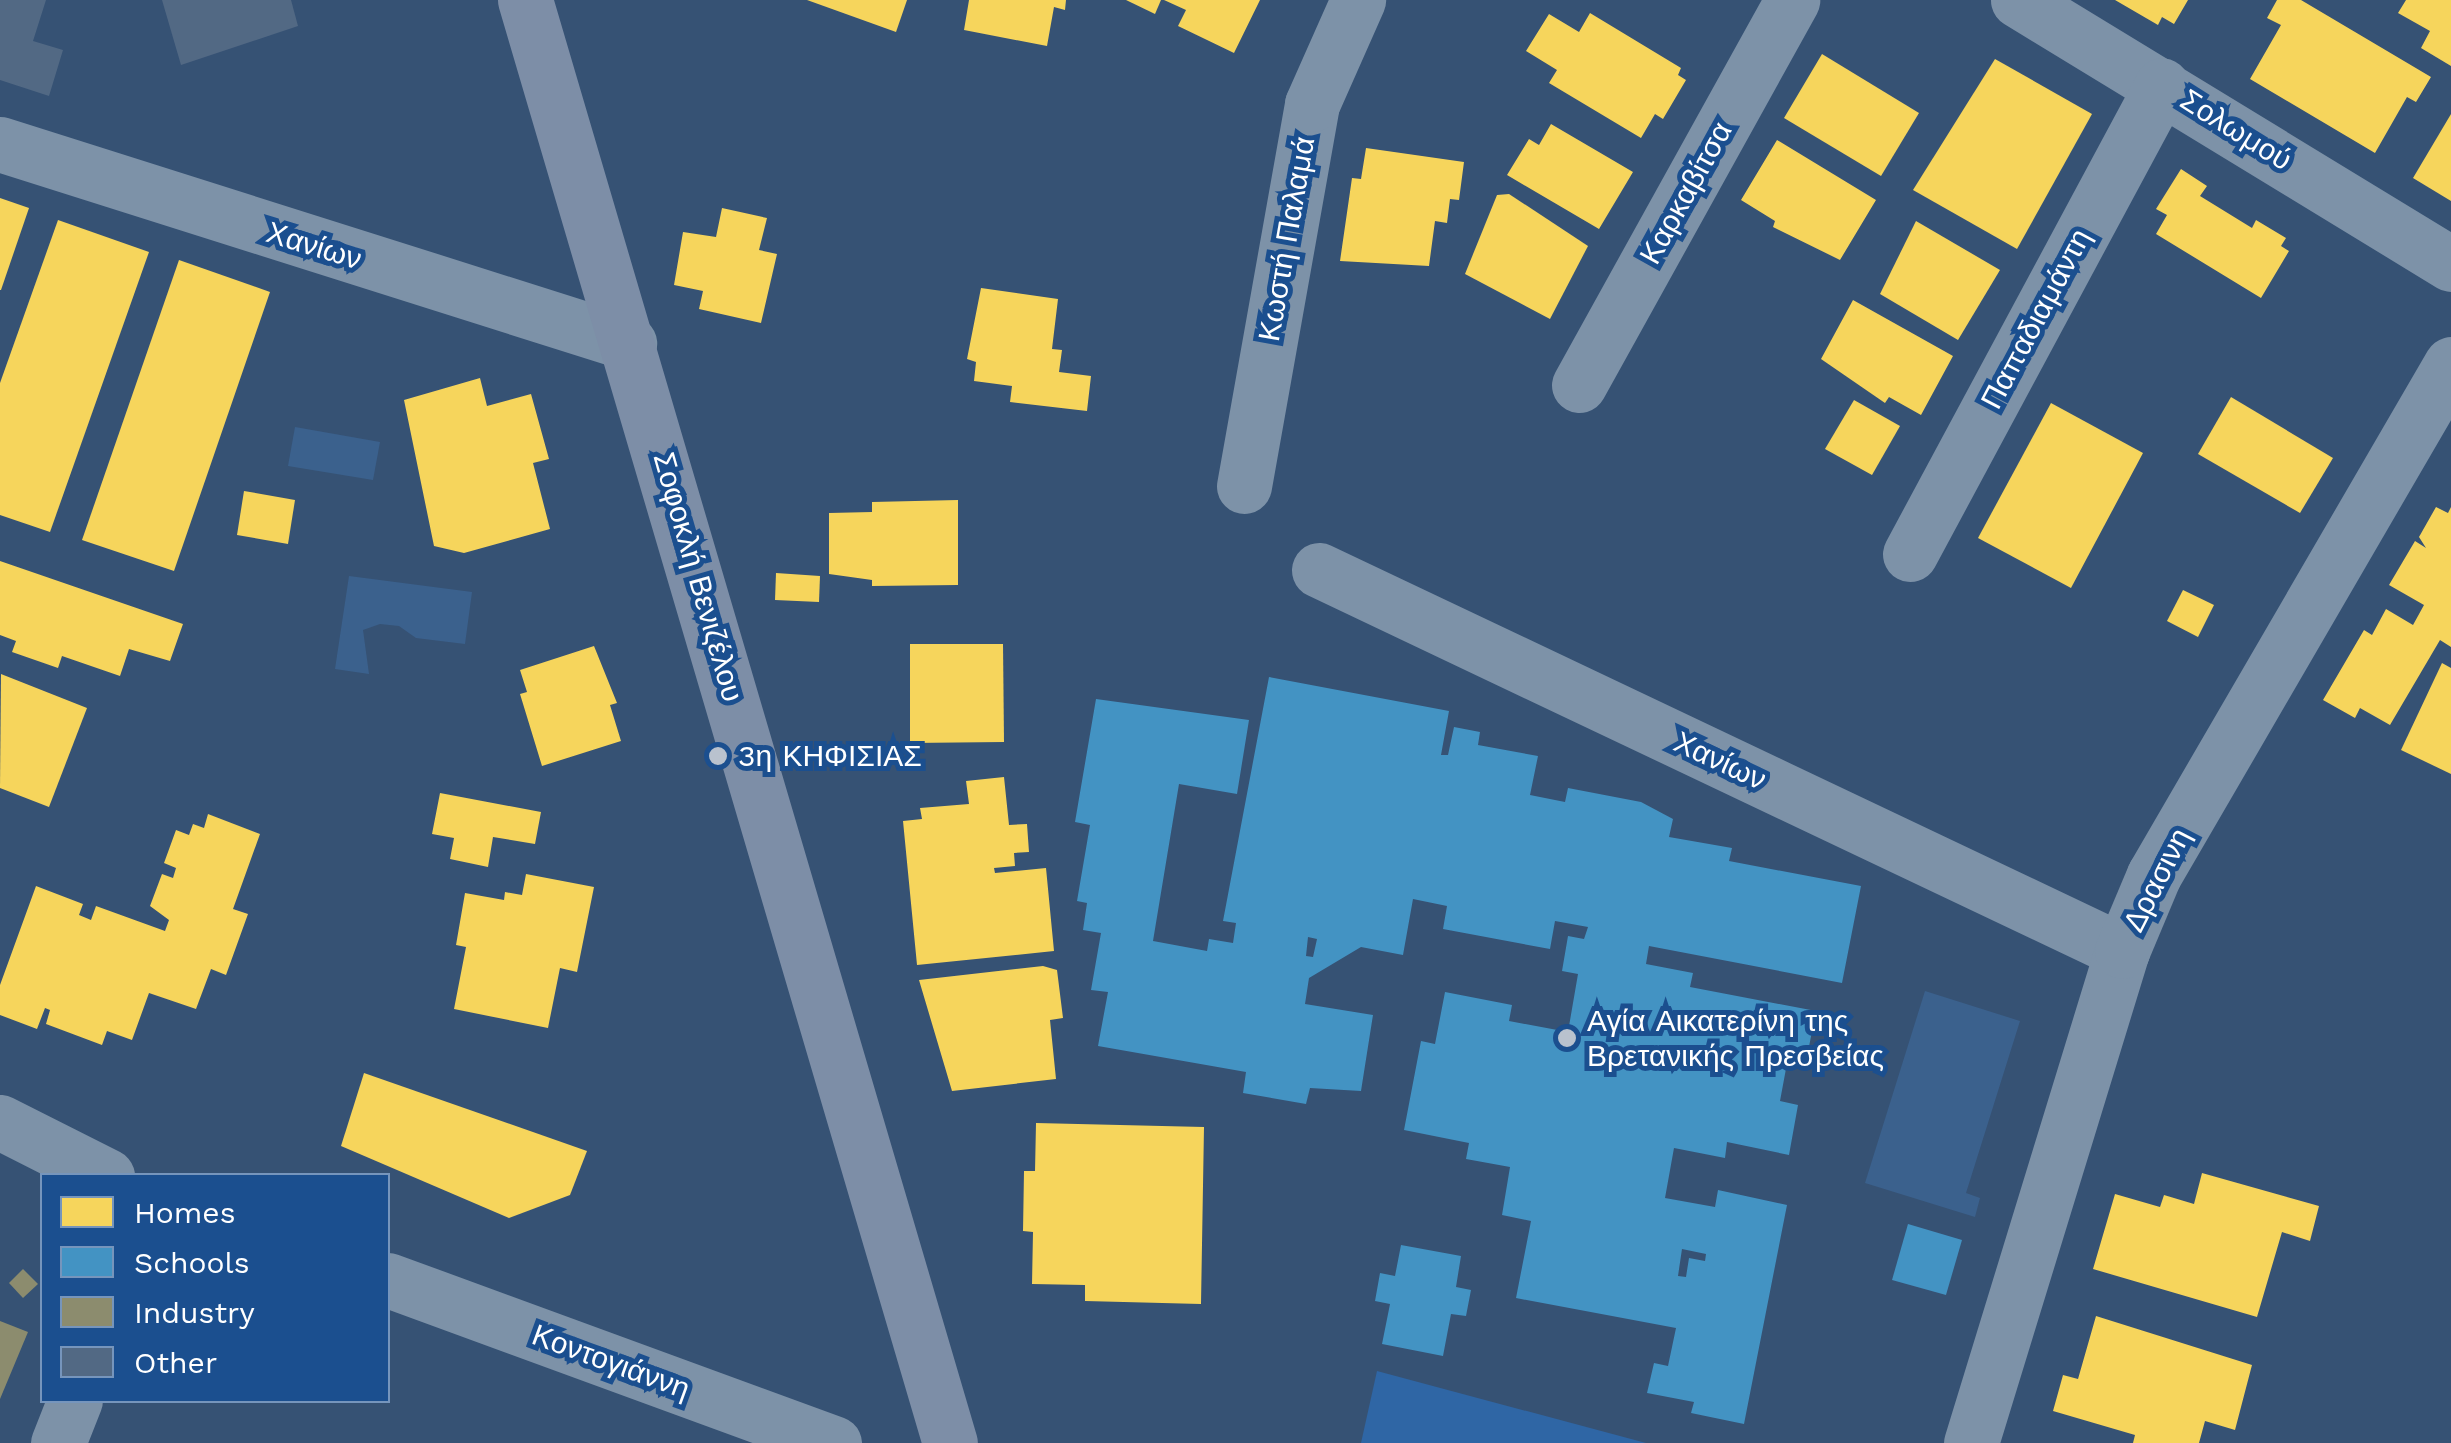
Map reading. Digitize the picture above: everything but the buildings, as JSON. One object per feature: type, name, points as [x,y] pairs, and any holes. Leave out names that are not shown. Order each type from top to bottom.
[{"type":"main road","name":"Σοφοκλή Βενιζέλου","points":[[525,0],[950,1443]]},
{"type":"street","name":"Κωστή Παλαμά","points":[[1244,486],[1312,104],[1358,0]]},
{"type":"street","name":"Καρκαβίτσα","points":[[1579,385],[1792,0]]},
{"type":"street","name":"Σολωμού","points":[[2018,0],[2162,84],[2451,264]]},
{"type":"street","name":"Παπαδιαμάντη","points":[[1910,554],[2162,84]]},
{"type":"street","name":"Χανίων","points":[[0,144],[629,343]]},
{"type":"street","name":"Δρασινη","points":[[1971,1443],[2122,951],[2154,876],[2451,364]]},
{"type":"street","name":"Χανίων","points":[[1318,570],[2122,951]]},
{"type":"street","points":[[0,1122],[100,1173]]},
{"type":"street","name":"Κοντογιάννη","points":[[390,1281],[834,1443]]},
{"type":"street","points":[[58,1443],[74,1403]]},
{"type":"shaded area","points":[[295,427],[380,442],[373,480],[288,466]]},
{"type":"shaded area","points":[[349,576],[472,592],[465,644],[416,638],[399,626],[380,624],[363,630],[369,674],[335,669]]},
{"type":"shaded area","points":[[1925,991],[2020,1021],[1966,1193],[1980,1198],[1975,1217],[1865,1183]]},
{"type":"shaded area","points":[[1377,1371],[1646,1443],[1361,1443]]},
{"type":"place","name":"3η ΚΗΦΙΣΙΑΣ","points":[[718,756]]},
{"type":"place","name":"Αγία Αικατερίνη της Βρετανικής Πρεσβείας","points":[[1567,1038]]}]
